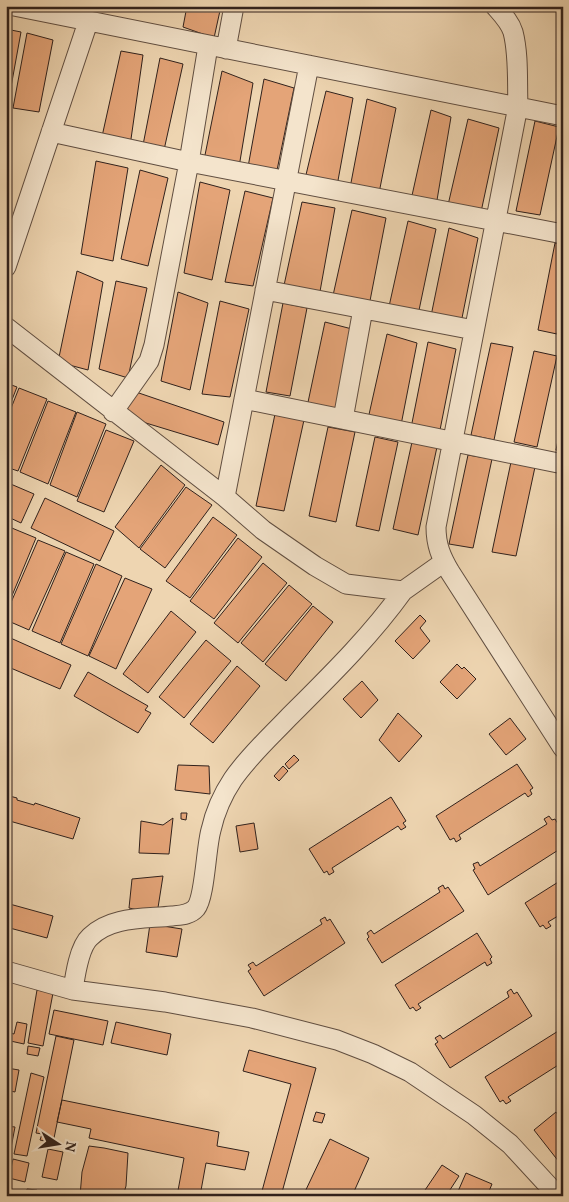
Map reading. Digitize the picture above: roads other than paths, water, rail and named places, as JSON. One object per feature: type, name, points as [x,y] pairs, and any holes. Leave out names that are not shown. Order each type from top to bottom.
[{"type":"street","points":[[14,6],[35,8],[88,22],[563,116]]},
{"type":"street","points":[[113,412],[149,361],[154,345],[189,162],[217,47],[234,6]]},
{"type":"street","points":[[495,6],[505,17],[513,31],[518,106],[436,527],[436,542],[444,562],[563,748]]},
{"type":"street","points":[[6,267],[88,22]]},
{"type":"street","points":[[224,498],[309,65]]},
{"type":"street","points":[[51,132],[189,162],[563,234]]},
{"type":"street","points":[[265,290],[474,330]]},
{"type":"street","points":[[343,419],[363,309]]},
{"type":"street","points":[[6,328],[263,530],[315,566],[346,584],[403,591]]},
{"type":"street","points":[[244,399],[563,464]]},
{"type":"street","points":[[73,990],[76,965],[88,938],[102,928],[134,919],[187,915],[196,908],[204,881],[210,831],[219,805],[248,759],[385,616],[403,591],[444,562]]},
{"type":"street","points":[[6,971],[73,990],[165,1002],[252,1018],[337,1040],[373,1054],[410,1072],[474,1115],[510,1144],[558,1196]]}]
